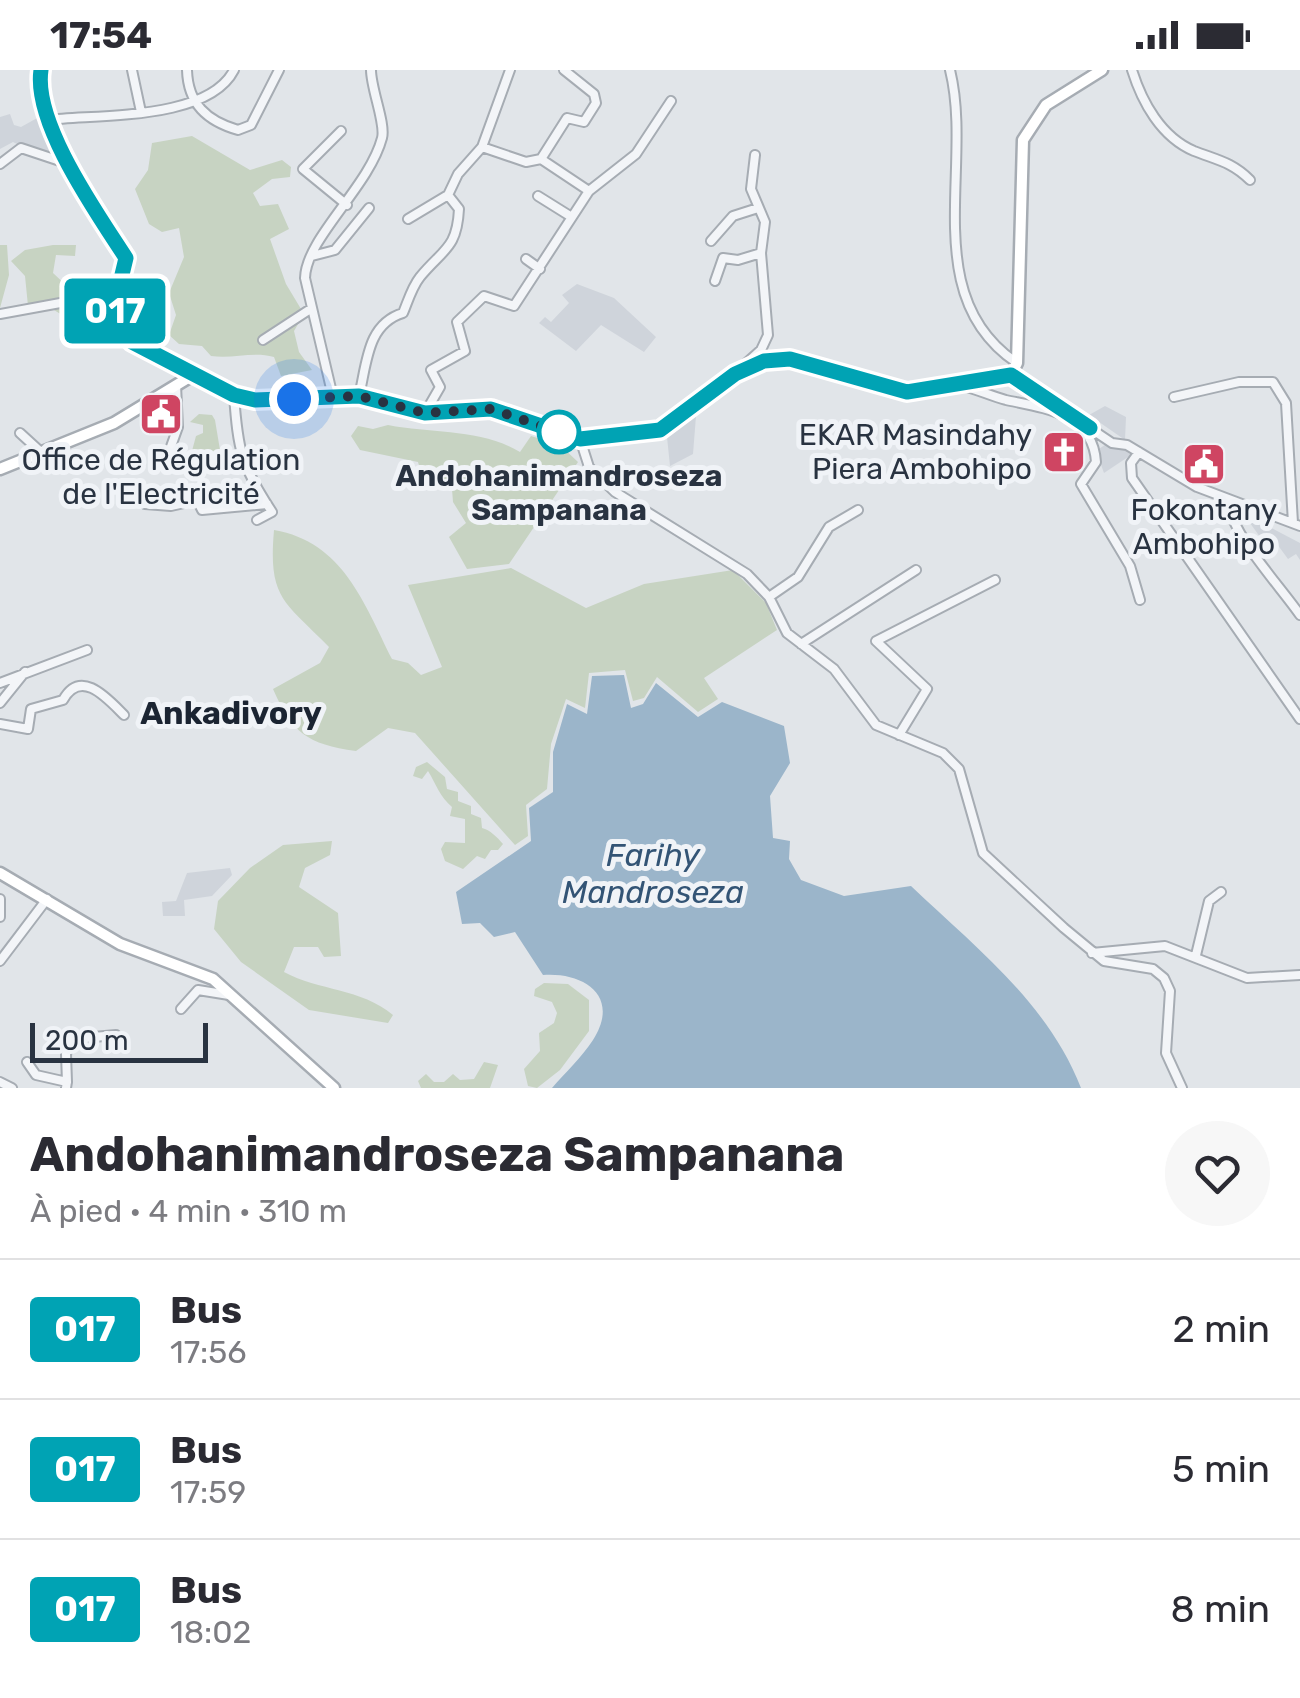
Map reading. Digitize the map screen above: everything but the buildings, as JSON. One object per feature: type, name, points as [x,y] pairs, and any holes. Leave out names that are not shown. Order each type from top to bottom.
[{"type":"street","points":[[41,70],[38,86],[48,120],[126,258],[114,308],[118,324],[132,342],[234,395],[255,400],[359,396],[425,413],[491,409],[580,439],[660,430],[761,350],[768,335],[762,253],[765,222],[751,190],[755,155]]},
{"type":"street","points":[[132,70],[141,112]]},
{"type":"street","points":[[188,70],[192,100],[209,118],[233,129],[247,128],[279,70]]},
{"type":"street","points":[[48,120],[111,119],[192,100],[223,87],[234,70]]},
{"type":"street","points":[[334,397],[312,308],[306,262],[364,183],[383,137],[371,70]]},
{"type":"street","points":[[408,219],[448,195],[458,174],[482,147],[510,70]]},
{"type":"street","points":[[541,160],[568,118],[584,122],[596,103],[594,94],[564,70]]},
{"type":"street","points":[[950,70],[956,135],[952,242],[972,311],[1017,362]]},
{"type":"street","points":[[1011,375],[1017,362],[1023,140],[1046,106],[1102,70]]},
{"type":"street","points":[[1132,70],[1160,127],[1190,150],[1234,164],[1250,180]]},
{"type":"street","points":[[425,413],[440,388],[431,370],[464,351],[457,322],[482,296],[514,306],[570,216],[590,191],[636,154],[671,100]]},
{"type":"street","points":[[341,130],[302,170],[347,205]]},
{"type":"street","points":[[482,147],[526,162],[541,160],[590,191]]},
{"type":"street","points":[[0,164],[21,148],[72,166]]},
{"type":"street","points":[[359,396],[376,330],[387,318],[403,313],[418,280],[449,250],[458,231],[459,209],[448,195]]},
{"type":"street","points":[[538,196],[570,216]]},
{"type":"street","points":[[312,256],[335,250],[369,208]]},
{"type":"street","points":[[711,242],[734,216],[758,208]]},
{"type":"street","points":[[715,281],[722,258],[738,260],[762,253]]},
{"type":"street","points":[[526,260],[540,269]]},
{"type":"street","points":[[0,314],[82,300]]},
{"type":"street","points":[[263,340],[312,308]]},
{"type":"street","points":[[735,374],[764,361],[790,359],[891,392],[1011,375],[1112,443],[1139,452],[1189,484],[1296,525],[1286,402],[1269,380],[1174,397]]},
{"type":"street","points":[[0,469],[114,423],[194,375]]},
{"type":"street","points":[[170,452],[178,427],[176,385]]},
{"type":"street","points":[[960,385],[1047,406],[1080,427],[1096,456],[1081,484],[1130,566],[1140,600]]},
{"type":"street","points":[[234,395],[237,444],[249,481],[271,514],[257,520]]},
{"type":"street","points":[[1288,430],[1300,428]]},
{"type":"street","points":[[20,434],[43,454]]},
{"type":"street","points":[[580,439],[589,467],[608,486],[747,574],[769,597],[788,633],[834,670],[876,725],[943,753],[959,769],[983,852],[1092,954],[1113,964],[1153,969],[1164,978],[1170,991],[1166,1053],[1182,1088]]},
{"type":"street","points":[[1139,452],[1131,464],[1132,478],[1300,719]]},
{"type":"street","points":[[1228,499],[1228,509],[1241,532],[1300,615]]},
{"type":"street","points":[[145,504],[171,506],[197,500],[202,510],[267,504]]},
{"type":"street","points":[[769,597],[798,576],[829,527],[858,510]]},
{"type":"street","points":[[801,644],[916,570]]},
{"type":"street","points":[[899,735],[927,689],[876,641],[995,580]]},
{"type":"street","points":[[0,682],[87,650]]},
{"type":"street","points":[[0,703],[24,672]]},
{"type":"street","points":[[0,724],[28,729],[32,708],[63,700],[66,694],[88,685],[96,687],[124,714]]},
{"type":"street","points":[[0,873],[120,944],[209,977],[334,1088]]},
{"type":"street","points":[[1196,955],[1208,901],[1221,892]]},
{"type":"street","points":[[0,899],[0,917]]},
{"type":"street","points":[[0,960],[47,899]]},
{"type":"street","points":[[1092,954],[1154,946],[1196,955],[1248,978],[1300,975]]},
{"type":"street","points":[[181,1009],[198,990],[227,994],[252,1013]]},
{"type":"street","points":[[27,1062],[36,1075],[66,1085],[66,1054],[71,1039],[116,1036]]},
{"type":"street","points":[[0,1086],[12,1088]]},
{"type":"shaded area","points":[[10,114],[14,125],[21,127],[39,117],[66,168],[13,142],[0,149],[0,117]]},
{"type":"shaded area","points":[[577,284],[614,298],[656,337],[644,352],[601,325],[576,351],[539,323],[545,317],[551,322],[569,303],[562,295]]},
{"type":"shaded area","points":[[1105,406],[1126,417],[1125,440],[1089,415]]},
{"type":"shaded area","points":[[696,416],[693,454],[670,466],[667,437]]},
{"type":"shaded area","points":[[1112,440],[1131,455],[1104,473],[1096,451]]},
{"type":"shaded area","points":[[1259,515],[1260,522],[1300,543],[1300,560],[1296,554],[1288,559],[1277,544],[1268,548],[1250,523]]},
{"type":"shaded area","points":[[230,868],[232,875],[212,896],[184,900],[185,916],[163,916],[162,902],[176,901],[187,873]]},
{"type":"green space","points":[[192,136],[250,170],[282,160],[291,167],[290,177],[272,179],[253,193],[260,206],[278,204],[289,229],[270,239],[286,284],[304,314],[294,331],[299,352],[312,370],[281,376],[274,357],[211,356],[202,346],[179,344],[169,335],[176,315],[169,293],[184,257],[179,228],[162,232],[149,224],[135,189],[148,170],[152,143]]},
{"type":"green space","points":[[0,245],[7,245],[9,275],[0,308]]},
{"type":"green space","points":[[76,245],[75,256],[56,255],[53,273],[68,287],[62,315],[54,310],[55,303],[28,306],[25,276],[11,261],[25,250]]},
{"type":"green space","points":[[199,414],[212,415],[215,420],[222,462],[214,465],[207,458],[189,462],[196,436],[203,433],[203,425],[190,422]]},
{"type":"green space","points":[[388,425],[473,435],[520,452],[531,436],[560,445],[578,462],[509,564],[467,569],[449,537],[466,523],[453,502],[452,489],[425,486],[418,462],[360,450],[351,436],[358,426],[373,429]]},
{"type":"green space","points":[[274,530],[318,547],[334,561],[361,597],[392,659],[408,663],[421,675],[442,667],[408,585],[511,568],[586,608],[644,584],[733,570],[766,603],[777,630],[704,678],[718,699],[698,712],[657,677],[644,698],[633,701],[625,670],[589,673],[585,708],[566,699],[551,744],[547,789],[526,805],[528,836],[515,845],[415,733],[388,728],[356,751],[313,740],[287,716],[273,689],[320,663],[329,647],[282,597],[274,571]]},
{"type":"green space","points":[[427,762],[445,777],[447,789],[458,792],[458,801],[471,806],[471,814],[481,818],[482,828],[503,844],[498,850],[491,850],[485,859],[477,856],[463,869],[445,861],[441,849],[445,842],[465,843],[465,819],[450,816],[452,807],[428,771],[422,779],[413,776],[416,767]]},
{"type":"green space","points":[[332,841],[330,855],[305,868],[299,887],[338,913],[341,956],[324,957],[318,947],[294,947],[284,972],[381,1006],[393,1015],[388,1023],[309,1010],[241,962],[214,929],[218,901],[250,868],[283,845]]},
{"type":"green space","points":[[544,983],[568,984],[589,1000],[589,1031],[560,1070],[537,1088],[528,1086],[524,1069],[540,1051],[539,1033],[554,1023],[557,1013],[552,1002],[534,996],[535,989]]},
{"type":"green space","points":[[484,1062],[498,1065],[490,1088],[421,1088],[418,1081],[426,1074],[434,1082],[444,1082],[453,1074],[460,1080],[474,1079]]},
{"type":"water","name":"Farihy Mandroseza","points":[[624,675],[631,708],[643,704],[656,683],[698,717],[722,702],[784,726],[790,763],[770,796],[773,838],[790,841],[789,859],[801,880],[844,896],[911,886],[1030,1003],[1067,1057],[1081,1088],[552,1088],[593,1040],[601,1024],[600,999],[584,983],[543,975],[515,932],[494,937],[480,923],[462,924],[456,892],[531,841],[529,808],[553,792],[553,752],[567,704],[587,714],[592,676]]},
{"type":"bus line","name":"017","points":[[41,70],[38,86],[48,120],[91,205],[126,258],[114,308],[118,324],[132,342],[234,395],[255,400],[359,396],[425,413],[491,409],[580,439],[660,430],[688,413],[735,374],[764,361],[790,359],[891,392],[1011,375],[1090,428]]},
{"type":"place","name":"Office de Régulation de l'Electricité","points":[[161,414]]},
{"type":"place","name":"Andohanimandroseza Sampanana","points":[[559,432]]},
{"type":"place","name":"EKAR Masindahy Piera Ambohipo","points":[[1064,452]]},
{"type":"place","name":"Fokontany Ambohipo","points":[[1204,464]]},
{"type":"district","name":"Ankadivory","points":[[231,713]]},
{"type":"route","points":[[294,399],[359,396],[425,413],[491,409],[559,432]]}]
